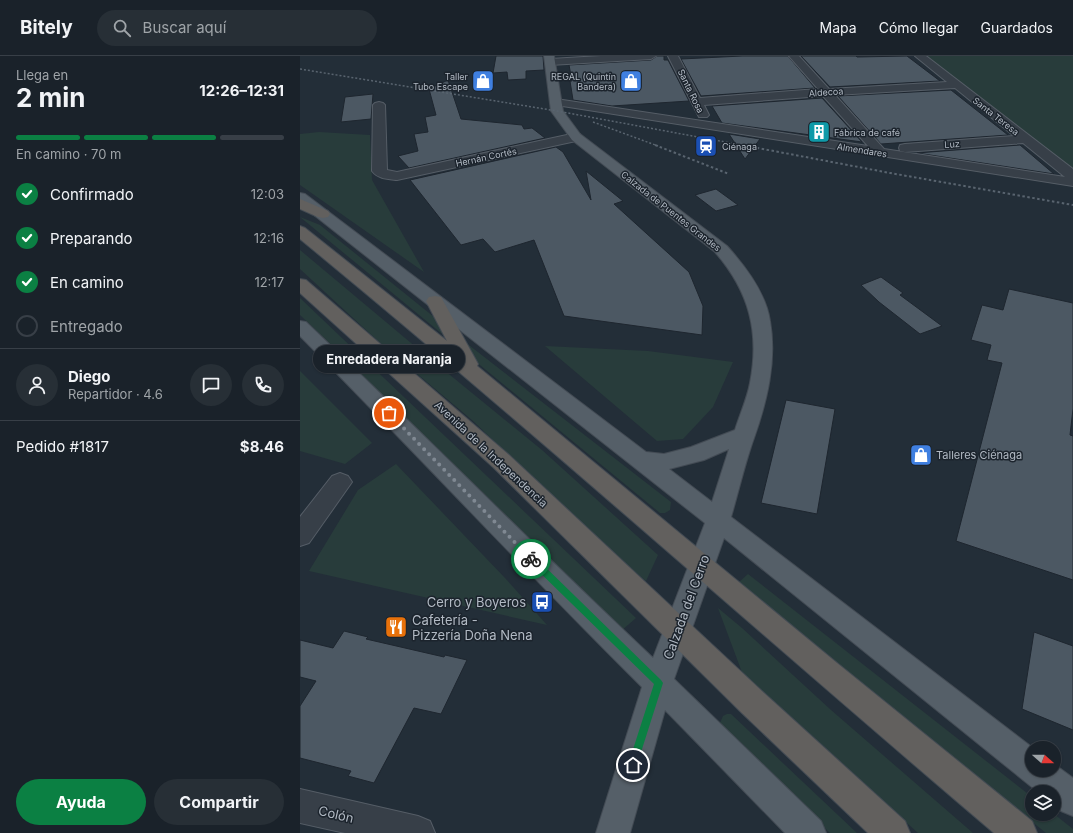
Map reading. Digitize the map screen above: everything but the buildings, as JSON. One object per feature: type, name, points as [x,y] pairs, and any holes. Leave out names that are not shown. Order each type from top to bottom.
[{"type":"highway","points":[[300,203],[323,214]]},
{"type":"highway","points":[[300,231],[702,564],[800,649],[1020,833]]},
{"type":"highway","name":"Avenida de la Independencia","points":[[300,284],[501,461],[753,704],[894,833]]},
{"type":"highway","points":[[435,301],[473,374]]},
{"type":"main road","name":"Calzada de Puentes Grandes","points":[[550,59],[558,111],[576,137],[721,249],[736,266],[754,300],[761,320],[763,345],[760,383],[718,520]]},
{"type":"main road","points":[[300,197],[497,347],[1025,761]]},
{"type":"main road","points":[[300,326],[411,435],[557,585],[809,833]]},
{"type":"main road","points":[[640,459],[664,462],[696,454],[745,434]]},
{"type":"main road","name":"Calzada del Cerro","points":[[613,833],[658,683],[718,520]]},
{"type":"main road","points":[[1045,777],[1073,799]]},
{"type":"street","points":[[550,59],[651,56]]},
{"type":"street","name":"Santa Rosa","points":[[673,56],[708,126]]},
{"type":"street","points":[[794,56],[879,151]]},
{"type":"street","name":"Santa Teresa","points":[[920,56],[1073,176]]},
{"type":"street","name":"Aldecoa","points":[[696,102],[826,92],[957,85]]},
{"type":"street","name":"Almendares","points":[[556,102],[1073,182]]},
{"type":"street","name":"Hernán Cortés","points":[[380,105],[379,171],[383,174],[397,176],[576,137]]},
{"type":"street","name":"Luz","points":[[879,151],[1026,139]]},
{"type":"street","points":[[300,536],[340,482]]},
{"type":"street","name":"Colón","points":[[300,806],[418,833]]},
{"type":"green space","points":[[927,56],[1073,56],[1073,169]]},
{"type":"green space","points":[[319,132],[370,135],[372,180],[424,272],[300,185],[300,134]]},
{"type":"green space","points":[[300,217],[320,225],[465,342],[671,502],[670,510],[665,513],[660,513]]},
{"type":"green space","points":[[300,250],[542,450],[658,555],[646,581],[615,556],[472,420],[378,341],[300,269]]},
{"type":"green space","points":[[300,298],[636,618],[621,631],[300,315]]},
{"type":"green space","points":[[545,346],[648,351],[733,362],[713,407],[683,439],[657,441]]},
{"type":"green space","points":[[300,371],[372,443],[345,464],[300,451]]},
{"type":"green space","points":[[396,464],[505,578],[547,625],[309,571],[358,490]]},
{"type":"green space","points":[[748,574],[1025,792],[1025,816],[738,583]]},
{"type":"green space","points":[[718,608],[742,628],[831,710],[973,833],[918,833],[743,675]]},
{"type":"green space","points":[[731,714],[857,833],[830,833],[719,725],[723,716]]},
{"type":"green space","points":[[1061,820],[1073,829],[1073,833],[1046,833],[1031,821],[1061,821]]},
{"type":"railway","points":[[300,69],[557,111],[747,146]]},
{"type":"railway","points":[[593,122],[658,146]]},
{"type":"railway","points":[[655,145],[729,174]]},
{"type":"railway","points":[[742,145],[1073,205]]},
{"type":"way so far","points":[[389,413],[531,559]]},
{"type":"place","name":"Taller Tubo Escape","points":[[483,81]]},
{"type":"place","name":"REGAL (Quintín Bandera)","points":[[631,81]]},
{"type":"place","name":"Fábrica de café","points":[[819,132]]},
{"type":"place","name":"Ciénaga","points":[[706,146]]},
{"type":"place","name":"Enredadera Naranja","points":[[389,413]]},
{"type":"place","name":"Talleres Ciénaga","points":[[921,455]]},
{"type":"place","name":"Cerro y Boyeros","points":[[542,602]]},
{"type":"place","name":"Cafetería - Pizzería Doña Nena","points":[[396,627]]},
{"type":"route","points":[[531,559],[658,683],[633,765]]}]
